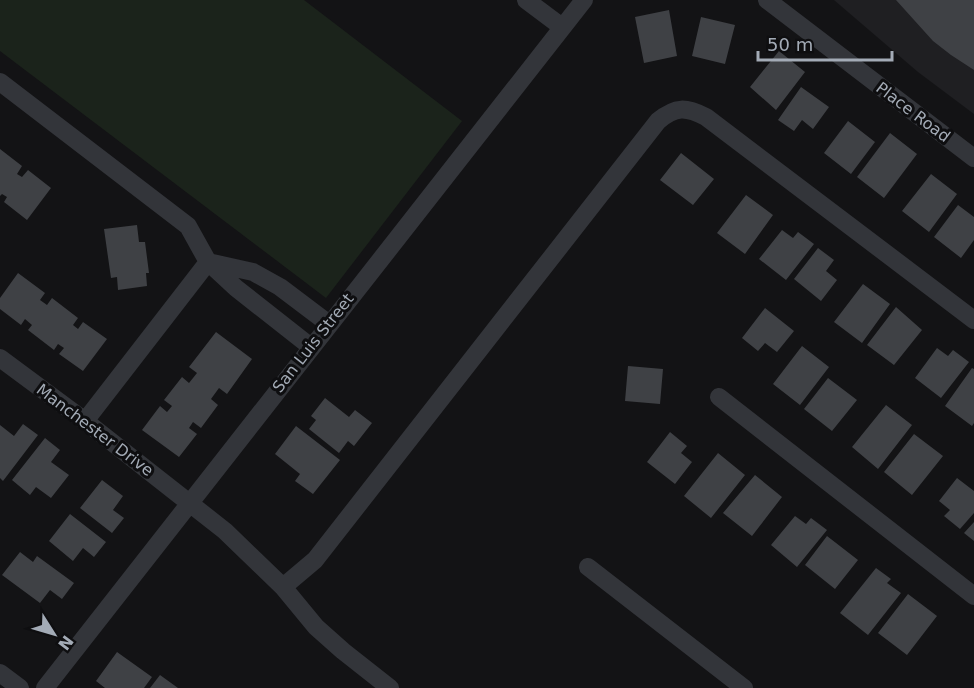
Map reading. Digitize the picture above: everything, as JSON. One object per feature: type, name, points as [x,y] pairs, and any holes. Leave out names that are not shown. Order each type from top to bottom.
[{"type":"street","points":[[526,0],[562,27]]},
{"type":"street","name":"San Luis Street","points":[[45,688],[584,0]]},
{"type":"street","name":"Place Road","points":[[767,0],[974,158]]},
{"type":"street","points":[[0,82],[188,226],[208,262],[236,288],[311,346]]},
{"type":"street","points":[[283,586],[315,560],[658,121],[669,112],[680,109],[694,111],[706,117],[974,320]]},
{"type":"street","points":[[208,262],[253,272],[280,287],[329,324]]},
{"type":"street","points":[[85,421],[208,262]]},
{"type":"street","name":"Manchester Drive","points":[[0,358],[189,502],[253,556],[283,586],[316,627],[390,688]]},
{"type":"street","points":[[719,397],[974,596]]},
{"type":"street","points":[[588,567],[744,688]]},
{"type":"street","points":[[0,673],[20,688]]},
{"type":"shaded area","points":[[0,0],[304,0],[462,121],[326,298],[0,51]]},
{"type":"shaded area","points":[[834,0],[974,0],[974,114],[918,72]]},
{"type":"building","points":[[896,0],[974,0],[974,70],[933,41]]},
{"type":"building","points":[[669,10],[677,56],[644,63],[635,17]]},
{"type":"building","points":[[701,17],[735,25],[725,64],[692,56]]},
{"type":"building","points":[[779,51],[805,72],[776,110],[750,87]]},
{"type":"building","points":[[801,87],[829,107],[813,129],[802,120],[794,131],[778,120]]},
{"type":"building","points":[[848,121],[875,142],[851,174],[824,153]]},
{"type":"building","points":[[890,133],[917,154],[884,198],[857,177]]},
{"type":"building","points":[[0,149],[22,166],[17,174],[22,177],[28,170],[51,188],[27,220],[4,202],[7,197],[2,194],[0,196]]},
{"type":"building","points":[[681,153],[714,179],[693,205],[660,180]]},
{"type":"building","points":[[931,174],[957,194],[929,232],[902,211]]},
{"type":"building","points":[[746,195],[773,215],[745,254],[717,233]]},
{"type":"building","points":[[958,205],[974,217],[974,240],[961,258],[934,237]]},
{"type":"building","points":[[137,225],[139,242],[145,242],[149,273],[146,273],[147,286],[118,290],[117,277],[111,278],[104,229]]},
{"type":"building","points":[[782,230],[793,238],[798,232],[814,244],[786,280],[759,259]]},
{"type":"building","points":[[818,248],[834,260],[826,271],[837,280],[821,301],[794,279]]},
{"type":"building","points":[[18,273],[45,293],[40,300],[47,305],[52,298],[78,318],[73,325],[78,329],[83,322],[107,339],[83,371],[59,354],[64,348],[58,344],[54,350],[28,330],[32,325],[25,319],[21,325],[0,309],[0,298]]},
{"type":"building","points":[[863,284],[890,304],[862,343],[834,322]]},
{"type":"building","points":[[896,307],[922,330],[894,365],[867,345]]},
{"type":"building","points":[[765,308],[794,331],[777,352],[765,343],[758,351],[742,338]]},
{"type":"building","points":[[216,332],[252,359],[227,394],[219,388],[211,399],[218,405],[201,428],[193,422],[189,428],[197,434],[179,457],[142,430],[160,406],[167,412],[172,406],[164,400],[182,377],[189,383],[197,373],[189,367]]},
{"type":"building","points":[[802,346],[829,367],[800,405],[773,384]]},
{"type":"building","points":[[937,348],[948,356],[953,350],[969,362],[941,398],[915,378]]},
{"type":"building","points":[[628,366],[663,369],[660,404],[625,401]]},
{"type":"building","points":[[972,368],[974,369],[974,423],[972,426],[945,406]]},
{"type":"building","points":[[828,378],[857,400],[832,431],[804,409]]},
{"type":"building","points":[[325,398],[349,417],[355,410],[372,423],[354,446],[348,441],[339,453],[309,429],[316,420],[311,416]]},
{"type":"building","points":[[886,405],[912,425],[878,469],[852,447]]},
{"type":"building","points":[[23,424],[38,435],[3,481],[0,478],[0,425],[14,436]]},
{"type":"building","points":[[296,426],[340,460],[313,494],[295,481],[300,474],[275,454]]},
{"type":"building","points":[[670,432],[687,446],[681,453],[692,462],[675,484],[647,462]]},
{"type":"building","points":[[914,434],[943,456],[912,495],[884,472]]},
{"type":"building","points":[[45,438],[60,450],[51,462],[69,475],[51,498],[36,487],[30,495],[12,480]]},
{"type":"building","points":[[718,453],[745,475],[711,518],[684,496]]},
{"type":"building","points":[[755,475],[782,497],[752,536],[723,513]]},
{"type":"building","points":[[957,478],[974,491],[974,513],[960,529],[944,516],[950,510],[939,501]]},
{"type":"building","points":[[102,480],[123,496],[113,510],[124,518],[112,533],[80,508]]},
{"type":"building","points":[[70,514],[106,542],[94,557],[83,548],[73,561],[49,541]]},
{"type":"building","points":[[795,516],[806,524],[811,518],[827,530],[797,567],[771,545]]},
{"type":"building","points":[[974,522],[974,541],[964,533]]},
{"type":"building","points":[[827,536],[858,560],[835,589],[805,565]]},
{"type":"building","points":[[20,552],[33,562],[37,556],[74,583],[62,599],[50,590],[40,603],[2,575]]},
{"type":"building","points":[[876,568],[891,579],[887,583],[901,593],[868,635],[840,613]]},
{"type":"building","points":[[908,594],[937,616],[907,655],[878,633]]},
{"type":"building","points":[[117,652],[152,677],[144,688],[105,688],[96,681]]},
{"type":"building","points":[[160,675],[178,688],[150,688]]}]
